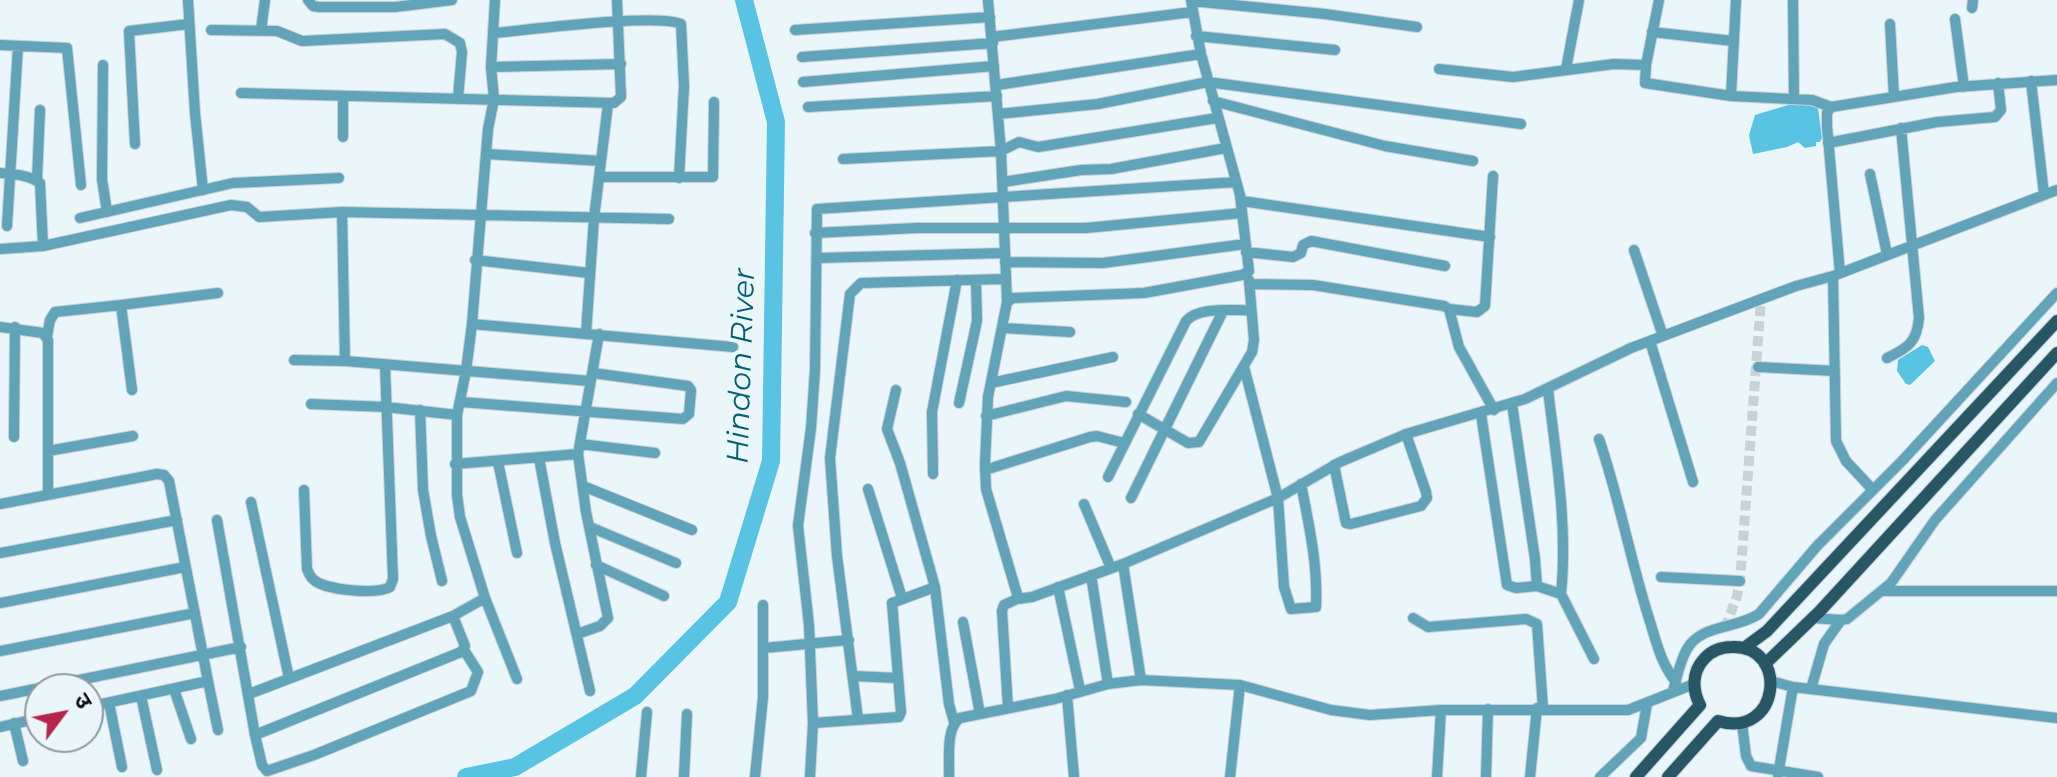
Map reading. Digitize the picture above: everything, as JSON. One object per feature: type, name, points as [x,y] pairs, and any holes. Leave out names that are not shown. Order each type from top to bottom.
[{"type":"main road","points":[[1744,648],[1767,631],[2057,321]]},
{"type":"main road","points":[[1765,664],[1813,618],[2057,353]]},
{"type":"main road","points":[[1636,777],[1700,705],[1694,684],[1697,670],[1710,654],[1730,646],[1756,654],[1765,664],[1771,681],[1770,695],[1764,707],[1742,723],[1718,721],[1668,777]]},
{"type":"street","points":[[188,0],[203,190]]},
{"type":"street","points":[[261,30],[265,0]]},
{"type":"street","points":[[308,0],[319,7],[395,7],[452,0]]},
{"type":"street","points":[[495,0],[491,67],[494,99],[488,129],[475,260],[472,324],[457,415],[455,464],[460,517],[485,598],[517,679]]},
{"type":"street","points":[[241,93],[608,104],[619,101],[621,97],[617,0]]},
{"type":"street","points":[[988,0],[1004,197],[1007,302],[986,416],[985,470],[986,489],[1017,599]]},
{"type":"street","points":[[1566,69],[1579,0]]},
{"type":"street","points":[[1659,0],[1645,83],[1731,96],[1818,101],[1831,107],[1964,87],[2057,80]]},
{"type":"street","points":[[1731,96],[1736,0]]},
{"type":"street","points":[[1793,0],[1794,99]]},
{"type":"street","points":[[1138,414],[1188,443],[1199,442],[1244,367],[1254,340],[1242,201],[1217,118],[1191,4]]},
{"type":"street","points":[[802,57],[992,40],[1191,4],[1325,14],[1417,27]]},
{"type":"street","points":[[795,30],[990,17]]},
{"type":"street","points":[[1955,19],[1964,87]]},
{"type":"street","points":[[494,33],[620,22],[678,21],[683,28],[684,86],[679,178]]},
{"type":"street","points":[[135,144],[129,31],[189,24]]},
{"type":"street","points":[[1890,24],[1894,97]]},
{"type":"street","points":[[211,30],[284,31],[302,41],[445,34],[460,43],[462,52],[458,98]]},
{"type":"street","points":[[1652,32],[1733,41]]},
{"type":"street","points":[[1196,36],[1335,50]]},
{"type":"street","points":[[0,45],[63,47],[69,52],[81,185]]},
{"type":"street","points":[[7,226],[4,174],[18,46]]},
{"type":"street","points":[[808,107],[997,90],[1201,54]]},
{"type":"street","points":[[491,67],[621,64]]},
{"type":"street","points":[[1439,69],[1513,77],[1614,64],[1646,65]]},
{"type":"street","points":[[103,65],[102,179],[107,212]]},
{"type":"street","points":[[803,82],[994,66]]},
{"type":"street","points":[[2031,81],[2044,194]]},
{"type":"street","points":[[998,114],[1098,104],[1208,82],[1521,124]]},
{"type":"street","points":[[1828,143],[1901,128],[1995,117],[2001,110],[1998,83]]},
{"type":"street","points":[[343,96],[343,137]]},
{"type":"street","points":[[1213,101],[1385,146],[1473,161]]},
{"type":"street","points":[[600,177],[714,176],[714,102]]},
{"type":"street","points":[[586,334],[594,218],[608,104]]},
{"type":"street","points":[[1831,107],[1827,117],[1837,274],[1836,441],[1846,461],[1873,490]]},
{"type":"street","points":[[40,110],[37,180],[41,188],[43,246]]},
{"type":"street","points":[[843,159],[1001,151],[1014,143],[1038,147],[1217,118]]},
{"type":"street","points":[[1887,358],[1910,346],[1918,333],[1919,318],[1901,128]]},
{"type":"street","points":[[1003,182],[1081,170],[1111,169],[1226,148]]},
{"type":"street","points":[[487,154],[601,161]]},
{"type":"street","points":[[4,174],[37,180]]},
{"type":"street","points":[[1870,174],[1887,254]]},
{"type":"street","points":[[1007,302],[1013,298],[1144,293],[1248,279],[1313,285],[1477,312],[1485,306],[1493,176]]},
{"type":"street","points":[[80,218],[233,183],[339,178]]},
{"type":"street","points":[[810,777],[813,723],[810,645],[798,526],[815,370],[815,213],[821,207],[1236,182]]},
{"type":"street","points":[[231,205],[233,183]]},
{"type":"street","points":[[1008,708],[1004,605],[1123,564],[1278,498],[1334,465],[1406,434],[1512,404],[1548,390],[1631,348],[2057,190]]},
{"type":"street","points":[[1242,201],[1490,237]]},
{"type":"street","points":[[0,249],[43,246],[231,205],[247,207],[259,217],[342,212],[669,219]]},
{"type":"street","points":[[342,212],[345,361]]},
{"type":"street","points":[[815,233],[917,228],[1086,228],[1242,213]]},
{"type":"street","points":[[817,258],[1005,258],[1103,263],[1245,248],[1293,257],[1311,241],[1445,266]]},
{"type":"street","points":[[1634,250],[1663,336]]},
{"type":"street","points":[[475,260],[589,273]]},
{"type":"street","points":[[858,719],[837,556],[830,458],[850,294],[861,283],[1005,279]]},
{"type":"street","points":[[933,474],[932,412],[957,280]]},
{"type":"street","points":[[959,403],[977,321],[976,280]]},
{"type":"street","points":[[48,494],[47,336],[55,312],[218,293]]},
{"type":"street","points":[[1674,686],[1691,642],[1707,632],[1751,620],[1759,614],[1817,546],[2057,293]]},
{"type":"street","points":[[121,305],[132,390]]},
{"type":"street","points":[[1449,309],[1459,347],[1494,410]]},
{"type":"street","points":[[1108,477],[1186,321],[1192,315],[1251,310]]},
{"type":"street","points":[[1131,498],[1223,311]]},
{"type":"street","points":[[472,324],[733,347]]},
{"type":"street","points":[[0,327],[15,327],[47,336]]},
{"type":"street","points":[[14,437],[15,327]]},
{"type":"street","points":[[1003,328],[1070,332]]},
{"type":"street","points":[[577,634],[600,626],[608,618],[596,565],[579,449],[599,334]]},
{"type":"street","points":[[1650,341],[1693,482]]},
{"type":"street","points":[[991,383],[1113,357]]},
{"type":"street","points":[[294,360],[592,377],[688,386],[691,390],[689,414],[683,419],[461,402]]},
{"type":"street","points":[[304,490],[307,569],[311,578],[321,584],[353,590],[377,591],[390,587],[393,579],[385,365]]},
{"type":"street","points":[[1244,367],[1278,498],[1284,587],[1291,609],[1316,607],[1312,541],[1301,484]]},
{"type":"street","points":[[1758,367],[1835,371]]},
{"type":"street","points":[[1813,618],[1847,619],[1883,591],[1900,573],[1935,520],[2057,383]]},
{"type":"street","points":[[896,390],[887,429],[900,463],[935,587],[949,704],[954,722]]},
{"type":"street","points":[[1548,390],[1560,494],[1564,560],[1561,594],[1594,659]]},
{"type":"street","points":[[986,416],[1066,396],[1126,402]]},
{"type":"street","points":[[311,404],[386,407],[457,415]]},
{"type":"street","points":[[1512,404],[1537,586]]},
{"type":"street","points":[[420,410],[423,490],[442,581]]},
{"type":"street","points":[[1481,414],[1506,582],[1510,587],[1537,586],[1561,594]]},
{"type":"street","points":[[1334,465],[1346,523],[1421,506],[1427,498],[1426,492],[1406,434]]},
{"type":"street","points":[[48,451],[133,436]]},
{"type":"street","points":[[985,470],[1090,437],[1124,443]]},
{"type":"street","points":[[1599,439],[1612,477],[1643,601],[1663,663],[1674,686]]},
{"type":"street","points":[[455,464],[539,458],[579,449],[655,453]]},
{"type":"street","points":[[539,458],[555,543],[590,691]]},
{"type":"street","points":[[498,462],[517,553]]},
{"type":"street","points":[[0,504],[164,475],[169,481],[218,730]]},
{"type":"street","points":[[583,486],[692,530]]},
{"type":"street","points":[[868,489],[902,598]]},
{"type":"street","points":[[251,502],[289,678]]},
{"type":"street","points":[[1084,504],[1111,568]]},
{"type":"street","points":[[0,553],[177,520]]},
{"type":"street","points":[[217,520],[255,735],[262,765],[267,771],[471,691],[478,672],[464,650],[453,616]]},
{"type":"street","points":[[590,527],[676,563]]},
{"type":"street","points":[[1123,564],[1141,680]]},
{"type":"street","points":[[596,565],[664,596]]},
{"type":"street","points":[[0,603],[185,567]]},
{"type":"street","points":[[1091,575],[1108,684]]},
{"type":"street","points":[[1661,577],[1740,581]]},
{"type":"street","points":[[813,723],[899,717],[901,712],[890,608],[892,603],[902,598],[935,587]]},
{"type":"street","points":[[1058,587],[1080,690]]},
{"type":"street","points":[[1883,591],[2057,591]]},
{"type":"street","points":[[249,694],[453,616],[485,598]]},
{"type":"street","points":[[755,777],[761,727],[763,605]]},
{"type":"street","points":[[0,651],[195,613]]},
{"type":"street","points":[[1413,618],[1428,627],[1526,619],[1537,624],[1540,708],[1530,777]]},
{"type":"street","points":[[1811,689],[1824,644],[1841,620]]},
{"type":"street","points":[[963,622],[980,714]]},
{"type":"street","points":[[764,648],[849,640]]},
{"type":"street","points":[[0,696],[241,647]]},
{"type":"street","points":[[255,735],[464,650]]},
{"type":"street","points":[[853,676],[897,678]]},
{"type":"street","points":[[949,777],[951,730],[960,718],[1108,684],[1141,680],[1240,685],[1348,714],[1392,715],[1441,710],[1540,708],[1617,711],[1647,704],[1674,686],[1694,684]]},
{"type":"street","points":[[104,704],[208,681]]},
{"type":"street","points":[[1771,681],[1793,687],[2057,718]]},
{"type":"street","points":[[1231,777],[1240,685]]},
{"type":"street","points":[[1778,774],[1793,687]]},
{"type":"street","points":[[174,689],[191,739]]},
{"type":"street","points":[[1067,695],[1074,777]]},
{"type":"street","points":[[141,696],[157,770]]},
{"type":"street","points":[[109,703],[122,767]]},
{"type":"street","points":[[1600,777],[1641,738],[1647,704]]},
{"type":"street","points":[[1486,777],[1488,709]]},
{"type":"street","points":[[1437,777],[1441,710]]},
{"type":"street","points":[[641,777],[647,712]]},
{"type":"street","points":[[684,777],[687,714]]},
{"type":"street","points":[[0,727],[24,721]]},
{"type":"street","points":[[14,723],[23,761]]},
{"type":"street","points":[[1742,723],[1746,756],[1751,766],[1778,774],[1818,777]]},
{"type":"water","points":[[1792,101],[1816,104],[1822,138],[1820,142],[1805,148],[1798,142],[1753,154],[1749,135],[1755,115]]},
{"type":"water","points":[[1922,345],[1928,347],[1935,361],[1910,385],[1906,384],[1897,371],[1898,360]]},
{"type":"waterway","name":"Hindon River","points":[[466,777],[515,767],[635,696],[728,602],[771,461],[776,122],[744,0]]},
{"type":"tunnel","points":[[1725,628],[1740,581],[1761,300]]}]
